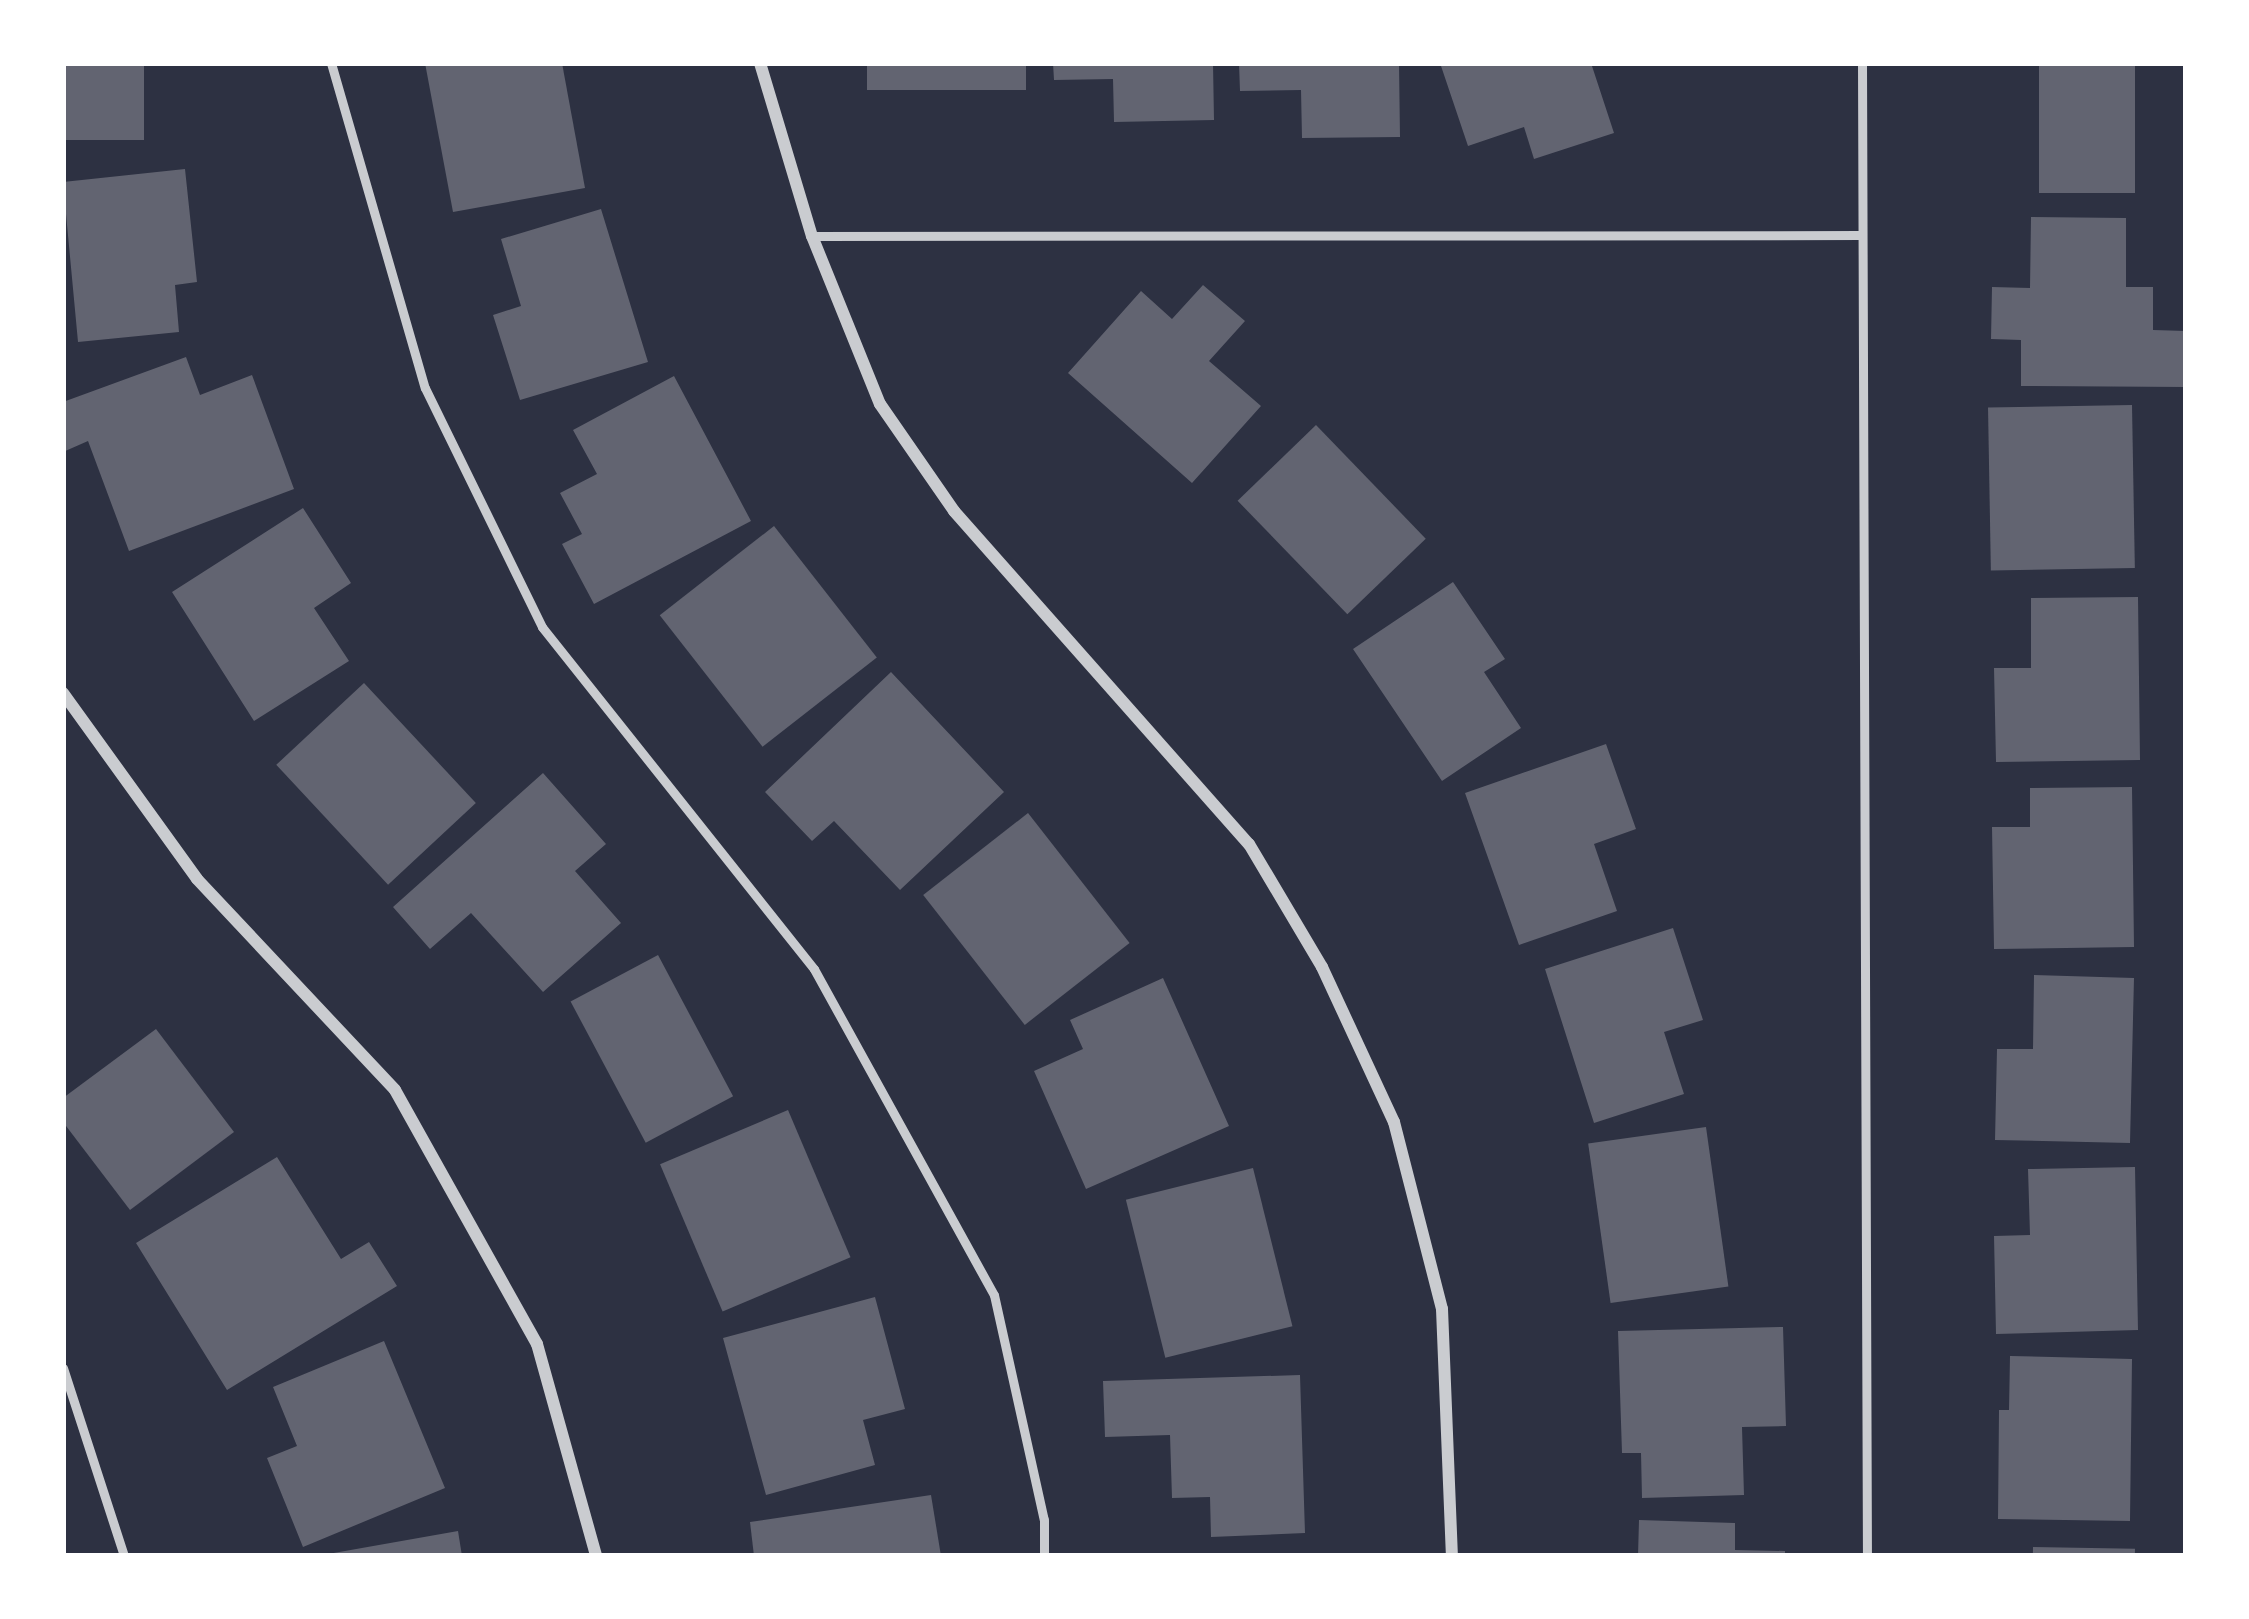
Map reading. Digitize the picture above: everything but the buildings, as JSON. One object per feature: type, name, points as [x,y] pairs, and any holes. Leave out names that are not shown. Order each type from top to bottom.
[{"type":"street","points":[[760,63],[812,236],[880,404],[954,512],[1249,844],[1322,968],[1394,1122],[1442,1309],[1452,1556]]},
{"type":"street","points":[[63,693],[196,879],[395,1090],[537,1344],[596,1556]]},
{"type":"lane","points":[[331,63],[424,388],[542,627],[814,968],[994,1295],[1044,1520],[1044,1556]]},
{"type":"lane","points":[[1862,63],[1868,1556]]},
{"type":"lane","points":[[812,236],[1860,235]]},
{"type":"lane","points":[[63,1367],[124,1556]]}]
